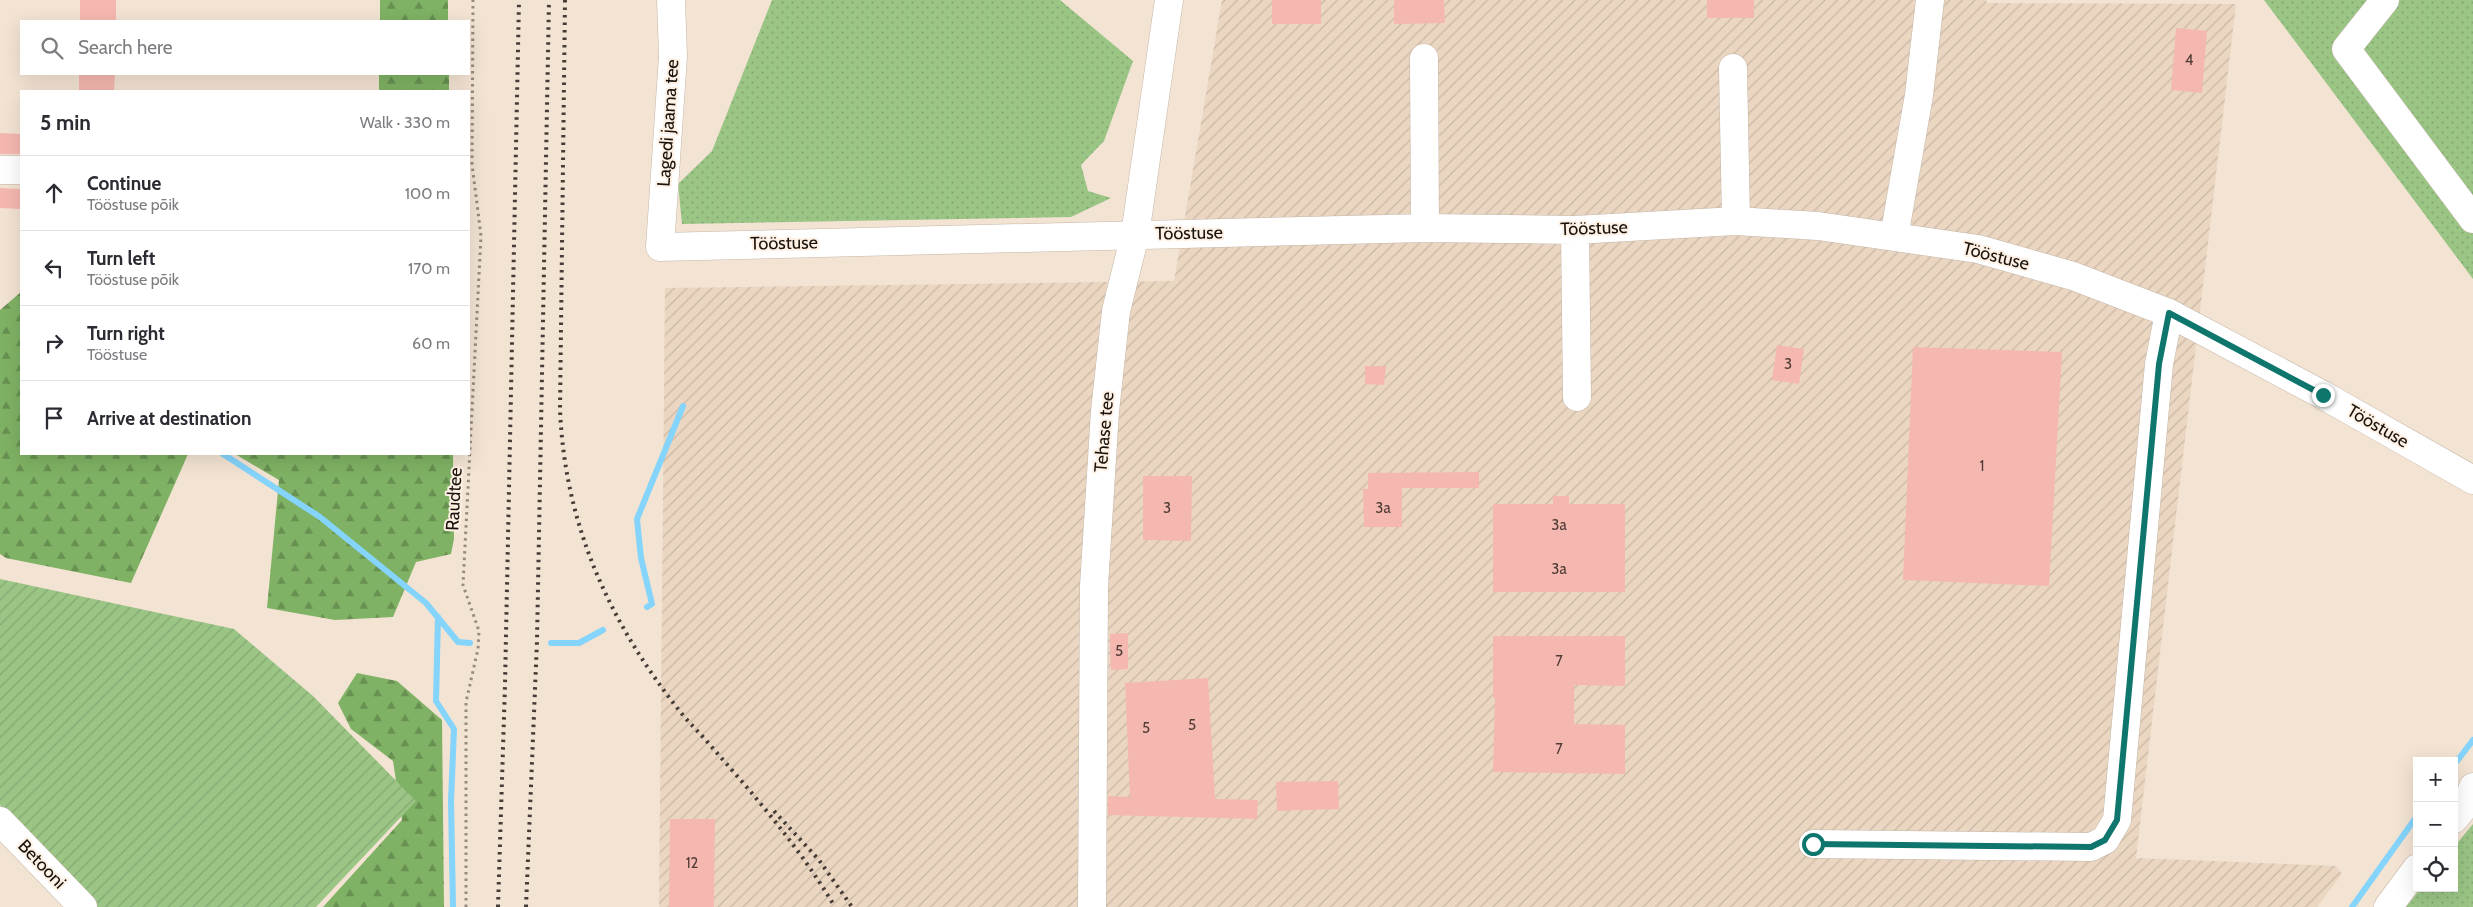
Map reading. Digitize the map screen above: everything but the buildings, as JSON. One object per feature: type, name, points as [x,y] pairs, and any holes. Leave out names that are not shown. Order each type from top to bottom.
[{"type":"street","name":"Lagedi jaama tee","points":[[660,247],[673,56],[671,0]]},
{"type":"street","name":"Tehase tee","points":[[1092,907],[1094,586],[1103,440],[1116,311],[1135,235],[1169,0]]},
{"type":"street","points":[[1894,237],[1919,95],[1930,0]]},
{"type":"street","points":[[2385,0],[2346,49],[2473,219]]},
{"type":"street","points":[[1424,58],[1425,228]]},
{"type":"street","points":[[1733,68],[1736,221]]},
{"type":"street","points":[[0,170],[20,170]]},
{"type":"street","name":"Tööstuse","points":[[660,247],[1425,228],[1575,230],[1736,221],[1818,226],[1978,249],[2073,276],[2169,313],[2315,390],[2473,480]]},
{"type":"street","points":[[1575,230],[1577,397]]},
{"type":"street","points":[[1813,844],[2091,847],[2105,840],[2117,820],[2159,364],[2169,313]]},
{"type":"street","name":"Betooni","points":[[0,821],[83,907]]},
{"type":"street","points":[[2388,907],[2413,873]]},
{"type":"path","name":"Raudtee","points":[[466,907],[466,702],[478,649],[479,631],[464,585],[481,236],[472,164],[473,0]]},
{"type":"shaded area","points":[[1222,0],[1986,0],[1987,3],[2236,4],[2136,858],[2336,866],[2342,874],[2317,907],[659,907],[665,288],[1174,281]]},
{"type":"green space","points":[[380,0],[448,0],[448,20],[380,20]]},
{"type":"green space","points":[[772,0],[1060,0],[1133,61],[1104,141],[1081,165],[1088,191],[1111,198],[1071,217],[682,224],[678,184],[712,151]]},
{"type":"green space","points":[[2264,0],[2473,0],[2473,279]]},
{"type":"green space","points":[[379,75],[449,75],[449,90],[379,90]]},
{"type":"green space","points":[[20,293],[20,455],[188,455],[131,583],[6,558],[0,554],[0,310]]},
{"type":"green space","points":[[237,455],[453,455],[454,539],[451,554],[416,562],[393,617],[335,620],[267,608],[279,480]]},
{"type":"green space","points":[[0,579],[234,629],[313,696],[416,801],[316,907],[94,907],[0,805]]},
{"type":"green space","points":[[357,673],[397,681],[442,720],[444,907],[323,907],[402,820],[393,761],[351,729],[338,703]]},
{"type":"green space","points":[[2473,824],[2473,907],[2406,907],[2418,892],[2458,892],[2458,842]]},
{"type":"waterway","points":[[647,607],[652,604],[641,558],[637,519],[683,406]]},
{"type":"waterway","points":[[225,455],[320,517],[426,603],[458,642],[470,643]]},
{"type":"waterway","points":[[438,617],[436,701],[454,729],[451,801],[453,907]]},
{"type":"waterway","points":[[551,643],[579,643],[603,630]]},
{"type":"waterway","points":[[2458,760],[2473,740]]},
{"type":"waterway","points":[[2352,907],[2413,822]]},
{"type":"railway","points":[[498,907],[505,685],[519,0]]},
{"type":"railway","points":[[526,907],[537,641],[549,0]]},
{"type":"railway","points":[[565,0],[560,410],[564,453],[571,494],[582,533],[596,572],[613,609],[633,645],[656,680],[682,714],[776,823],[807,864],[835,907]]},
{"type":"railway","points":[[774,811],[819,860],[852,907]]},
{"type":"route","points":[[1813,844],[2091,847],[2105,840],[2117,820],[2159,364],[2169,313],[2323,395]]}]
